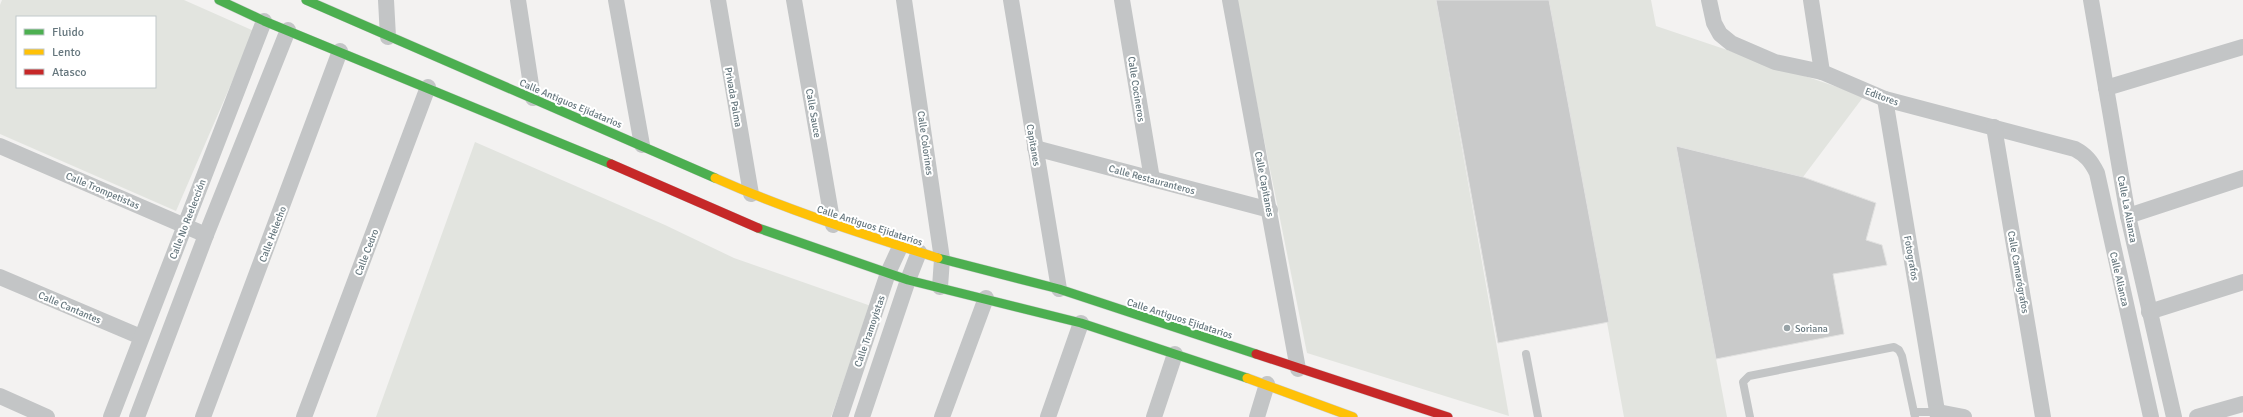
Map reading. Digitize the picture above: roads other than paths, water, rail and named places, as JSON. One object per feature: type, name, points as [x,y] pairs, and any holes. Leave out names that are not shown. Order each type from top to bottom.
[{"type":"street","points":[[219,0],[264,21],[428,87],[777,236],[908,280],[986,298],[1081,323],[1267,384],[1353,417]]},
{"type":"street","name":"Calle Antiguos Ejidatarios","points":[[306,0],[388,37],[642,145],[751,194],[833,226],[942,259],[1059,289],[1298,369],[1448,417]]},
{"type":"street","points":[[386,0],[388,37]]},
{"type":"street","points":[[518,0],[533,98]]},
{"type":"street","points":[[616,0],[642,145]]},
{"type":"street","name":"Privada Palma","points":[[718,0],[751,194]]},
{"type":"street","name":"Calle Sauce","points":[[794,0],[833,226]]},
{"type":"street","name":"Calle Colorines","points":[[904,0],[942,259],[940,287]]},
{"type":"street","name":"Capitanes","points":[[1011,0],[1034,148],[1059,289]]},
{"type":"street","name":"Calle Cocineros","points":[[1122,0],[1152,179]]},
{"type":"street","name":"Calle Capitanes","points":[[1230,0],[1270,210],[1298,369]]},
{"type":"street","points":[[1811,0],[1822,72]]},
{"type":"street","name":"Calle La Alianza","points":[[2092,0],[2128,216],[2174,417]]},
{"type":"street","name":"Editores","points":[[1710,5],[1720,34],[1731,44],[1776,62],[1822,72],[1885,99],[2075,149]]},
{"type":"street","name":"Calle No Reelección","points":[[110,417],[264,21]]},
{"type":"street","points":[[137,417],[206,235],[288,30]]},
{"type":"street","points":[[2106,88],[2243,47]]},
{"type":"street","name":"Calle Helecho","points":[[203,417],[340,51]]},
{"type":"street","name":"Calle Cedro","points":[[304,417],[428,87]]},
{"type":"street","name":"Fotografos","points":[[1885,99],[1938,414]]},
{"type":"street","name":"Calle Camarógrafos","points":[[1994,127],[2043,417]]},
{"type":"street","name":"Calle Trompetistas","points":[[0,146],[206,235]]},
{"type":"street","name":"Calle Restauranteros","points":[[1034,148],[1270,210]]},
{"type":"street","name":"Calle Alianza","points":[[2075,149],[2085,155],[2092,162],[2097,174],[2151,417]]},
{"type":"street","points":[[2128,216],[2243,178]]},
{"type":"street","name":"Calle Tramoyistas","points":[[840,417],[888,273],[900,246]]},
{"type":"street","name":"Calle Tramoyistas","points":[[862,417],[908,280],[919,252]]},
{"type":"street","name":"Calle Cantantes","points":[[0,277],[141,337]]},
{"type":"street","points":[[2149,312],[2243,282]]},
{"type":"street","points":[[942,417],[986,298]]},
{"type":"street","points":[[1048,417],[1081,323]]},
{"type":"street","points":[[1154,417],[1175,354]]},
{"type":"street","points":[[1257,417],[1267,384]]},
{"type":"street","points":[[0,396],[47,417]]},
{"type":"street","points":[[2197,417],[2243,404]]},
{"type":"street","points":[[1938,414],[1964,417]]},
{"type":"lane","points":[[1750,417],[1743,382],[1749,376],[1888,347],[1894,347],[1899,350],[1902,356],[1914,415],[1938,414]]},
{"type":"lane","points":[[1526,354],[1538,417]]},
{"type":"place","name":"Soriana","points":[[1787,328]]}]
